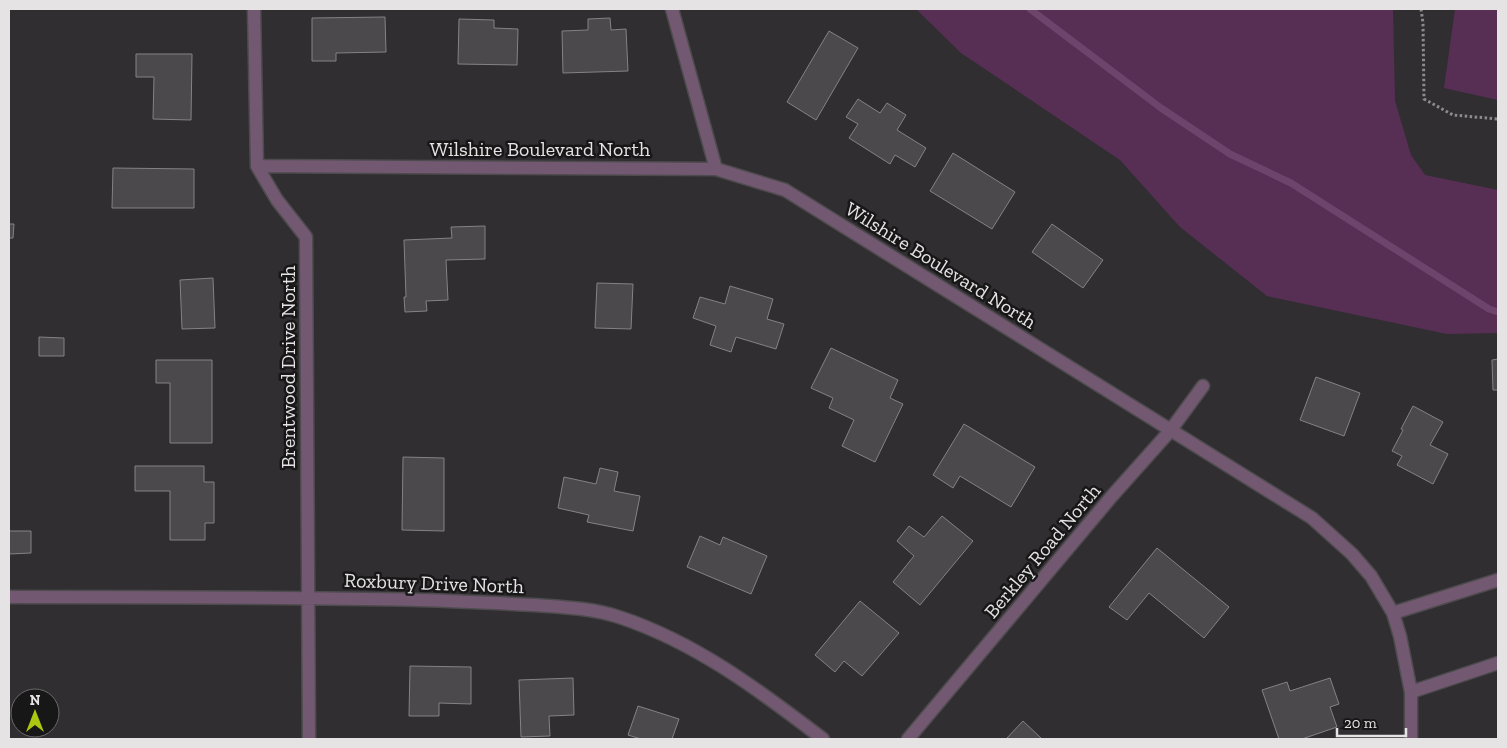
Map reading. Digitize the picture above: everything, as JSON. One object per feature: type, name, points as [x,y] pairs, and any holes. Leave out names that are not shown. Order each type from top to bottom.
[{"type":"street","name":"Brentwood Drive North","points":[[254,9],[258,166],[277,200],[306,237],[310,739]]},
{"type":"street","points":[[672,9],[716,169]]},
{"type":"street","name":"Wilshire Boulevard North","points":[[258,166],[716,169],[785,190],[1312,518],[1352,554],[1371,576],[1393,613],[1400,636],[1411,692],[1411,739]]},
{"type":"street","name":"Berkley Road North","points":[[908,739],[1112,496],[1170,431],[1203,386]]},
{"type":"street","points":[[1393,613],[1498,580]]},
{"type":"street","name":"Roxbury Drive North","points":[[9,597],[308,598],[477,602],[573,608],[617,616],[665,635],[721,665],[823,739]]},
{"type":"street","points":[[1411,692],[1498,663]]},
{"type":"path","points":[[1421,9],[1423,23],[1424,99],[1453,114],[1498,119]]},
{"type":"shaded area","points":[[916,9],[1393,9],[1395,101],[1411,155],[1425,175],[1498,190],[1498,333],[1447,334],[1267,296],[1180,227],[1120,160],[961,53]]},
{"type":"shaded area","points":[[1455,9],[1498,9],[1498,100],[1444,88]]},
{"type":"building","points":[[385,17],[386,52],[336,53],[336,61],[312,61],[312,18]]},
{"type":"building","points":[[610,18],[611,30],[626,29],[628,71],[563,73],[562,31],[588,30],[588,19]]},
{"type":"building","points":[[459,19],[494,20],[494,28],[518,29],[517,65],[458,64]]},
{"type":"building","points":[[829,31],[858,48],[816,120],[787,102]]},
{"type":"building","points":[[136,54],[192,54],[191,120],[153,119],[154,77],[136,77]]},
{"type":"building","points":[[858,99],[880,113],[887,103],[906,115],[897,130],[926,148],[915,167],[895,155],[890,164],[849,138],[858,124],[846,117]]},
{"type":"building","points":[[953,153],[1015,192],[992,229],[930,191]]},
{"type":"building","points":[[113,168],[194,169],[194,208],[112,208]]},
{"type":"building","points":[[9,224],[14,224],[13,238],[9,238]]},
{"type":"building","points":[[1052,224],[1103,260],[1083,288],[1032,252]]},
{"type":"building","points":[[485,226],[485,259],[446,260],[448,300],[426,301],[427,311],[405,312],[404,240],[452,238],[451,227]]},
{"type":"building","points":[[213,278],[215,328],[182,329],[180,280]]},
{"type":"building","points":[[597,283],[633,284],[631,329],[595,328]]},
{"type":"building","points":[[730,286],[773,299],[767,319],[784,324],[776,349],[736,337],[731,352],[710,345],[716,326],[693,318],[700,297],[725,304]]},
{"type":"building","points":[[39,337],[64,338],[64,356],[39,356]]},
{"type":"building","points":[[831,348],[898,380],[890,398],[903,404],[875,462],[842,446],[854,420],[829,408],[833,398],[811,388]]},
{"type":"building","points":[[1498,359],[1498,390],[1493,390],[1492,360]]},
{"type":"building","points":[[156,360],[212,360],[212,443],[170,443],[170,383],[156,383]]},
{"type":"building","points":[[1316,377],[1360,393],[1344,436],[1300,420]]},
{"type":"building","points":[[1413,406],[1443,422],[1430,445],[1448,454],[1433,484],[1397,465],[1402,456],[1392,451]]},
{"type":"building","points":[[964,424],[1035,467],[1011,507],[960,476],[953,488],[933,475]]},
{"type":"building","points":[[403,457],[444,458],[444,531],[402,530]]},
{"type":"building","points":[[135,466],[204,466],[204,482],[214,482],[214,523],[205,523],[205,540],[170,540],[170,491],[135,491]]},
{"type":"building","points":[[600,468],[618,472],[614,491],[640,496],[633,531],[587,522],[589,515],[558,508],[564,477],[596,484]]},
{"type":"building","points":[[942,516],[973,541],[920,605],[893,582],[914,556],[897,541],[909,526],[924,537]]},
{"type":"building","points":[[9,531],[31,531],[31,553],[9,554]]},
{"type":"building","points":[[700,536],[720,545],[723,537],[767,556],[751,594],[687,567]]},
{"type":"building","points":[[1157,548],[1229,607],[1204,638],[1149,593],[1127,620],[1109,607]]},
{"type":"building","points":[[860,601],[899,633],[862,676],[844,661],[835,672],[815,655]]},
{"type":"building","points":[[410,666],[471,667],[471,704],[439,703],[439,716],[409,716]]},
{"type":"building","points":[[573,678],[574,715],[549,716],[550,736],[521,737],[519,680]]},
{"type":"building","points":[[1330,678],[1339,704],[1330,707],[1337,727],[1302,739],[1279,739],[1262,690],[1287,682],[1290,691]]},
{"type":"building","points":[[638,706],[679,719],[672,739],[641,739],[628,735]]},
{"type":"building","points":[[1023,721],[1042,739],[1006,739]]},
{"type":"waterway","points":[[1030,9],[1161,108],[1230,154],[1291,183],[1489,309],[1498,312]]}]
